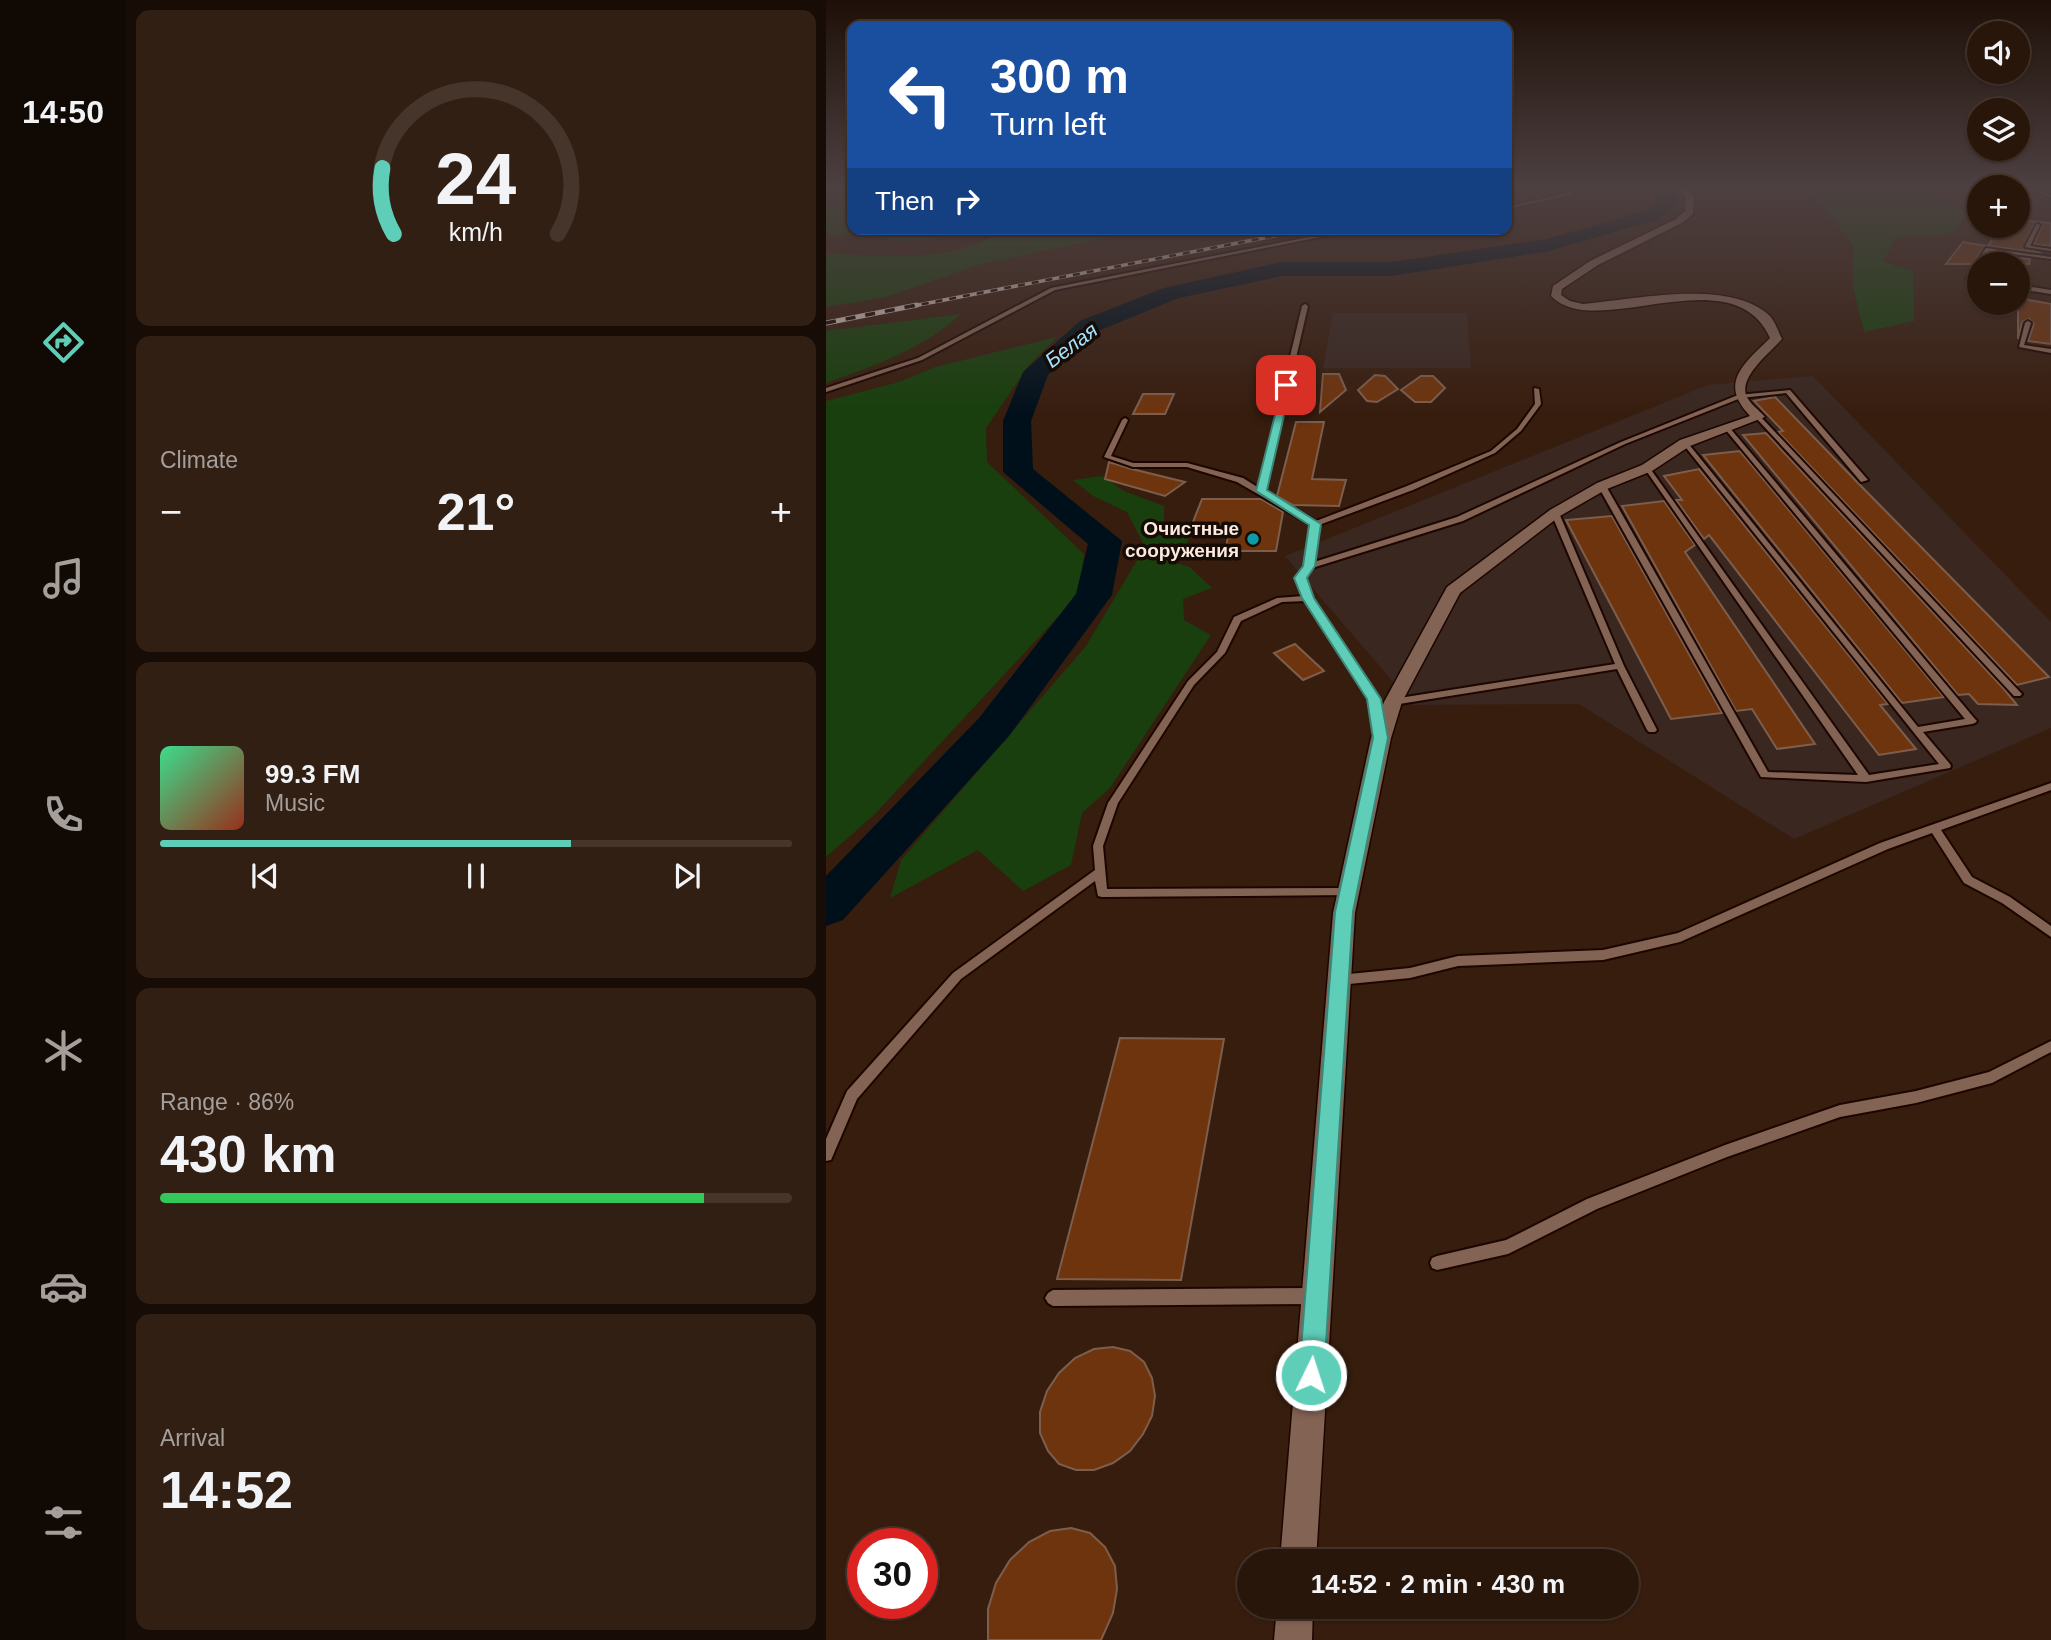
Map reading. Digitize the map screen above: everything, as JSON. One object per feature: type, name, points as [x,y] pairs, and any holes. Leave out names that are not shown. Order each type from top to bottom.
[{"type":"street","points":[[1299,1549],[1339,980],[1348,892],[1381,738],[1393,702],[1453,590],[1555,513],[1602,486],[1647,468],[1685,443],[1758,417],[1740,396],[1740,388],[1751,367],[1776,339],[1769,324],[1747,306],[1719,297],[1583,307],[1567,304],[1556,296],[1557,288],[1598,262]]},
{"type":"street","points":[[1293,1640],[1294,1619]]},
{"type":"lane","points":[[826,390],[920,359],[1053,289],[1193,262]]},
{"type":"lane","points":[[2030,289],[2051,292]]},
{"type":"lane","points":[[1262,491],[1305,306]]},
{"type":"lane","points":[[2028,323],[2021,346],[2051,351]]},
{"type":"lane","points":[[1315,524],[1410,488],[1493,452],[1519,430],[1538,404],[1536,388]]},
{"type":"lane","points":[[1309,566],[1460,519],[1623,443],[1740,396],[1788,391],[1864,480]]},
{"type":"lane","points":[[1758,417],[2017,694]]},
{"type":"lane","points":[[1125,420],[1107,457],[1133,465],[1187,466],[1240,480],[1315,524]]},
{"type":"lane","points":[[1727,428],[1972,721],[1916,730]]},
{"type":"lane","points":[[1602,486],[1765,775],[1866,779],[1946,766],[1685,443]]},
{"type":"lane","points":[[1647,468],[1866,779]]},
{"type":"lane","points":[[1555,513],[1620,666],[1652,730]]},
{"type":"lane","points":[[1315,524],[1309,566],[1301,578],[1308,598],[1374,699],[1381,738]]},
{"type":"lane","points":[[1308,598],[1280,600],[1237,620],[1221,653],[1191,683],[1113,803],[1098,846],[1102,893],[1348,892]]},
{"type":"lane","points":[[1393,702],[1620,666]]},
{"type":"lane","points":[[1339,980],[1410,973],[1458,961],[1603,955],[1680,937],[1884,846],[2051,786]]},
{"type":"lane","points":[[1935,829],[1968,880],[2006,901],[2051,932]]},
{"type":"lane","points":[[826,1155],[852,1095],[957,975],[1100,872]]},
{"type":"lane","points":[[1437,1263],[1508,1247],[1592,1204],[1725,1151],[1840,1111],[1916,1097],[1992,1077],[2051,1046]]},
{"type":"lane","points":[[1053,1298],[1317,1296]]},
{"type":"shaded area","points":[[1333,313],[1467,313],[1471,368],[1323,368]]},
{"type":"shaded area","points":[[1813,376],[2051,622],[2051,728],[1794,839],[1579,704],[1413,705],[1285,556],[1708,385]]},
{"type":"green space","points":[[826,262],[993,262],[886,297],[826,307]]},
{"type":"green space","points":[[1854,262],[1883,262],[1913,271],[1914,321],[1864,332],[1853,286]]},
{"type":"green space","points":[[961,314],[914,347],[826,383],[826,331]]},
{"type":"green space","points":[[1057,337],[1029,365],[986,428],[987,462],[1084,554],[1079,594],[875,814],[826,857],[826,401],[899,382],[935,367]]},
{"type":"green space","points":[[1102,476],[1124,491],[1164,506],[1164,524],[1191,527],[1187,544],[1173,562],[1190,567],[1212,588],[1183,599],[1184,620],[1211,635],[1110,788],[1082,813],[1071,865],[1023,891],[978,850],[890,898],[901,860],[1086,646],[1145,547],[1127,512],[1093,496],[1073,480]]},
{"type":"building","points":[[1948,262],[1967,262],[1967,264],[1946,264]]},
{"type":"building","points":[[2030,300],[2051,304],[2051,344],[2028,341],[2034,324],[2029,319],[2022,322],[2018,339],[2018,315],[2030,315]]},
{"type":"building","points":[[1323,374],[1339,374],[1346,390],[1320,412]]},
{"type":"building","points":[[1375,375],[1385,376],[1398,389],[1377,402],[1367,401],[1358,390]]},
{"type":"building","points":[[1421,376],[1433,376],[1445,388],[1431,402],[1415,402],[1401,390]]},
{"type":"building","points":[[1143,394],[1174,394],[1165,414],[1133,414]]},
{"type":"building","points":[[1775,397],[2049,677],[2017,685],[1778,432],[1783,431],[1754,401]]},
{"type":"building","points":[[1296,422],[1324,422],[1312,479],[1346,480],[1339,506],[1293,505],[1277,496]]},
{"type":"building","points":[[1766,433],[2017,705],[1978,704],[1969,694],[1958,695],[1743,435]]},
{"type":"building","points":[[1740,451],[1944,697],[1902,703],[1703,455]]},
{"type":"building","points":[[1109,462],[1185,482],[1165,496],[1105,479]]},
{"type":"building","points":[[1699,469],[1888,704],[1880,705],[1916,749],[1879,755],[1709,535],[1704,539],[1676,500],[1682,500],[1664,476]]},
{"type":"building","points":[[1202,499],[1261,499],[1283,512],[1276,551],[1225,551],[1230,528],[1191,527]]},
{"type":"building","points":[[1664,501],[1695,545],[1685,552],[1815,744],[1777,749],[1752,709],[1736,711],[1622,506]]},
{"type":"building","points":[[1612,516],[1722,713],[1671,719],[1566,520]]},
{"type":"building","points":[[1295,644],[1324,671],[1303,680],[1274,653]]},
{"type":"building","points":[[1120,1038],[1224,1039],[1181,1280],[1057,1279]]},
{"type":"building","points":[[1113,1347],[1130,1351],[1144,1362],[1152,1378],[1155,1396],[1152,1416],[1130,1451],[1113,1463],[1094,1470],[1076,1470],[1059,1464],[1048,1451],[1040,1433],[1040,1412],[1047,1391],[1059,1373],[1075,1358],[1094,1349]]},
{"type":"building","points":[[1071,1528],[1090,1533],[1105,1547],[1115,1566],[1117,1589],[1113,1613],[1101,1640],[988,1640],[988,1609],[996,1583],[1010,1560],[1029,1542],[1050,1531]]},
{"type":"waterway","name":"Белая","points":[[826,907],[994,727],[1094,595],[1105,541],[1018,472],[1017,421],[1036,372],[1089,326],[1172,293],[1282,269],[1392,269],[1441,262]]},
{"type":"railway","points":[[908,307],[1142,262]]},
{"type":"railway","points":[[826,323],[917,305]]},
{"type":"place","name":"Очистные сооружения","points":[[1253,539]]},
{"type":"route","points":[[1286,385],[1262,491],[1315,524],[1309,566],[1301,578],[1308,598],[1374,699],[1381,738],[1344,912],[1311,1375]]}]
